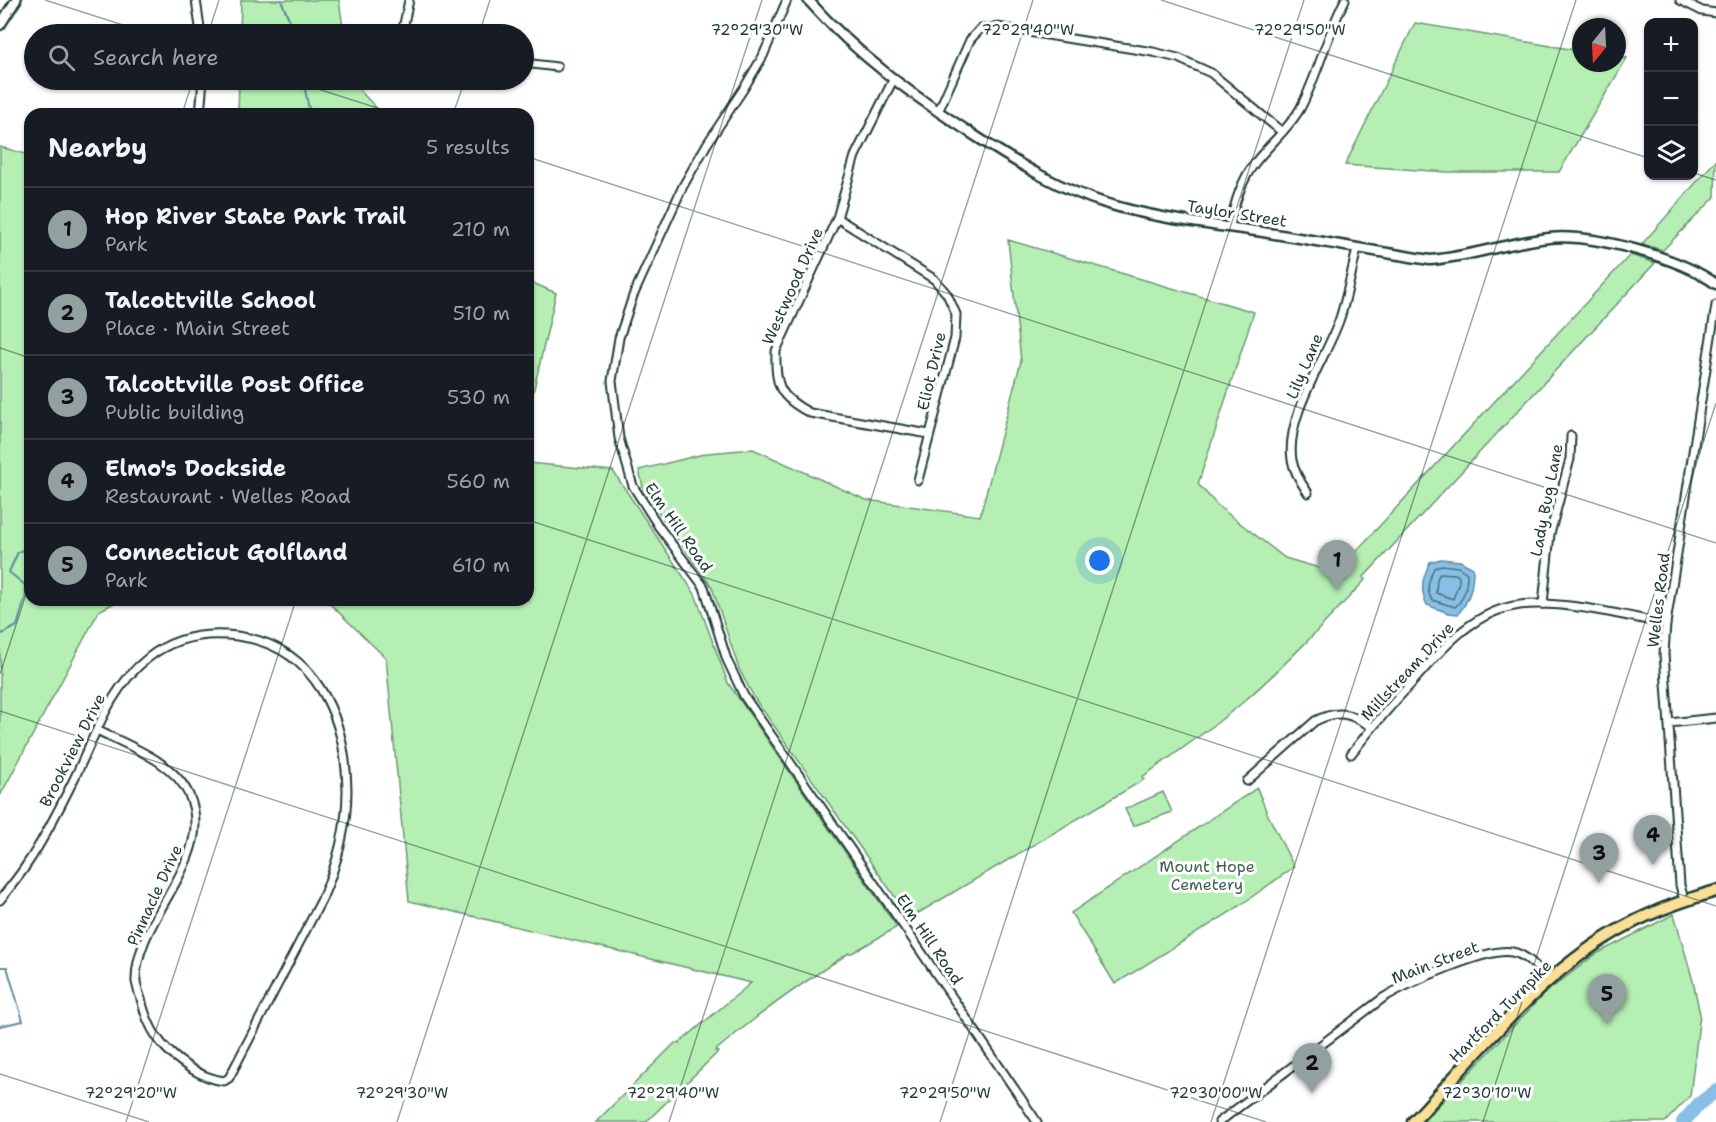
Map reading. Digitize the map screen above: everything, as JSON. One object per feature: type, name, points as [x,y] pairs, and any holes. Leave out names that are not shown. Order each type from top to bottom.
[{"type":"main road","name":"Hartford Turnpike","points":[[1413,1122],[1548,980],[1583,953],[1615,932],[1684,900],[1716,891]]},
{"type":"street","points":[[0,25],[16,0]]},
{"type":"street","points":[[196,0],[200,24]]},
{"type":"street","points":[[404,24],[409,0]]},
{"type":"street","name":"Elm Hill Road","points":[[787,0],[763,56],[683,186],[633,296],[619,338],[612,381],[619,438],[633,486],[644,506],[704,587],[728,660],[744,696],[1037,1122]]},
{"type":"street","name":"Taylor Street","points":[[808,0],[851,45],[892,80],[1003,154],[1075,193],[1136,212],[1430,260],[1449,259],[1548,238],[1570,237],[1604,242],[1680,264],[1706,276],[1716,284]]},
{"type":"street","points":[[1230,227],[1235,202],[1254,163],[1300,110],[1309,92],[1333,23],[1345,0]]},
{"type":"street","points":[[1680,0],[1702,11],[1716,13]]},
{"type":"street","points":[[938,112],[970,40],[980,29],[996,27],[1178,58],[1211,73],[1282,132]]},
{"type":"street","points":[[534,64],[557,67]]},
{"type":"street","name":"Westwood Drive","points":[[892,80],[855,156],[837,218],[776,351],[775,373],[780,389],[792,404],[810,413],[929,434]]},
{"type":"street","points":[[201,108],[202,90]]},
{"type":"street","name":"Eliot Drive","points":[[837,218],[934,279],[947,294],[956,314],[955,338],[918,480]]},
{"type":"street","name":"Lily Lane","points":[[1308,493],[1298,478],[1292,461],[1291,446],[1305,395],[1339,321],[1357,249]]},
{"type":"street","name":"Welles Road","points":[[1684,900],[1680,885],[1664,654],[1665,624],[1716,304]]},
{"type":"street","name":"Lady Bug Lane","points":[[1543,604],[1550,534],[1570,459],[1571,436]]},
{"type":"street","name":"Millstream Drive","points":[[1351,754],[1372,727],[1452,639],[1474,622],[1496,611],[1518,605],[1543,604],[1665,624]]},
{"type":"street","name":"Brookview Drive","points":[[0,900],[27,864],[58,809],[113,697],[147,658],[168,645],[193,636],[217,633],[247,637],[290,654],[310,673],[334,714],[347,790],[340,848],[333,875],[322,900],[232,1073],[224,1081]]},
{"type":"street","points":[[1247,781],[1315,721],[1328,714],[1343,713],[1372,727]]},
{"type":"street","points":[[1669,723],[1716,718]]},
{"type":"street","name":"Pinnacle Drive","points":[[97,730],[149,757],[172,772],[189,793],[195,815],[195,836],[187,857],[146,938],[140,954],[136,982],[143,1008],[158,1040],[170,1053],[194,1070],[224,1081]]},
{"type":"street","name":"Main Street","points":[[1219,1122],[1383,998],[1405,985],[1458,965],[1497,953],[1511,952],[1534,964],[1548,980]]},
{"type":"green space","points":[[241,0],[339,0],[343,24],[240,24]]},
{"type":"green space","points":[[1415,23],[1572,49],[1572,72],[1619,72],[1559,172],[1447,172],[1345,165]]},
{"type":"green space","points":[[239,90],[359,90],[376,108],[238,108]]},
{"type":"green space","points":[[0,147],[24,153],[24,606],[109,606],[99,611],[0,796]]},
{"type":"green space","points":[[1716,160],[1715,197],[1663,250],[1642,244]]},
{"type":"green space","points":[[1008,240],[1254,312],[1198,484],[1218,506],[1285,558],[1336,573],[1630,255],[1655,263],[1363,578],[1366,579],[1258,689],[1205,732],[1142,777],[1145,779],[910,918],[755,699],[739,669],[712,587],[644,492],[639,470],[708,453],[753,449],[866,500],[980,516],[1021,361]]},
{"type":"green space","points":[[534,284],[556,293],[534,389]]},
{"type":"green space","points":[[534,464],[613,471],[695,594],[728,683],[897,927],[831,964],[747,1025],[715,1051],[718,1052],[646,1122],[596,1122],[675,1043],[679,1043],[751,983],[409,901],[386,658],[332,606],[534,606]]},
{"type":"green space","name":"Mount Hope Cemetery","points":[[1257,788],[1294,867],[1232,911],[1115,984],[1071,913]]},
{"type":"green space","points":[[1163,792],[1172,812],[1133,826],[1125,809]]},
{"type":"green space","points":[[1674,914],[1700,1014],[1690,1096],[1665,1122],[1423,1122],[1544,994],[1596,954]]},
{"type":"water","points":[[1441,559],[1460,561],[1473,568],[1470,593],[1458,614],[1448,613],[1427,605],[1423,594],[1424,578],[1430,562]]},
{"type":"waterway","points":[[281,0],[291,24]]},
{"type":"waterway","points":[[305,90],[309,108]]},
{"type":"waterway","points":[[24,550],[18,552],[9,572],[24,584]]},
{"type":"waterway","points":[[0,635],[17,626],[24,603]]},
{"type":"waterway","points":[[0,967],[7,967],[23,1021],[0,1026]]},
{"type":"waterway","points":[[1683,1122],[1700,1103],[1716,1091]]},
{"type":"place","name":"Hop River State Park Trail","points":[[1337,590]]},
{"type":"place","name":"Elmo's Dockside","points":[[1653,865]]},
{"type":"place","name":"Talcottville Post Office","points":[[1599,883]]},
{"type":"place","name":"Connecticut Golfland","points":[[1607,1024]]},
{"type":"place","name":"Talcottville School","points":[[1312,1093]]}]
